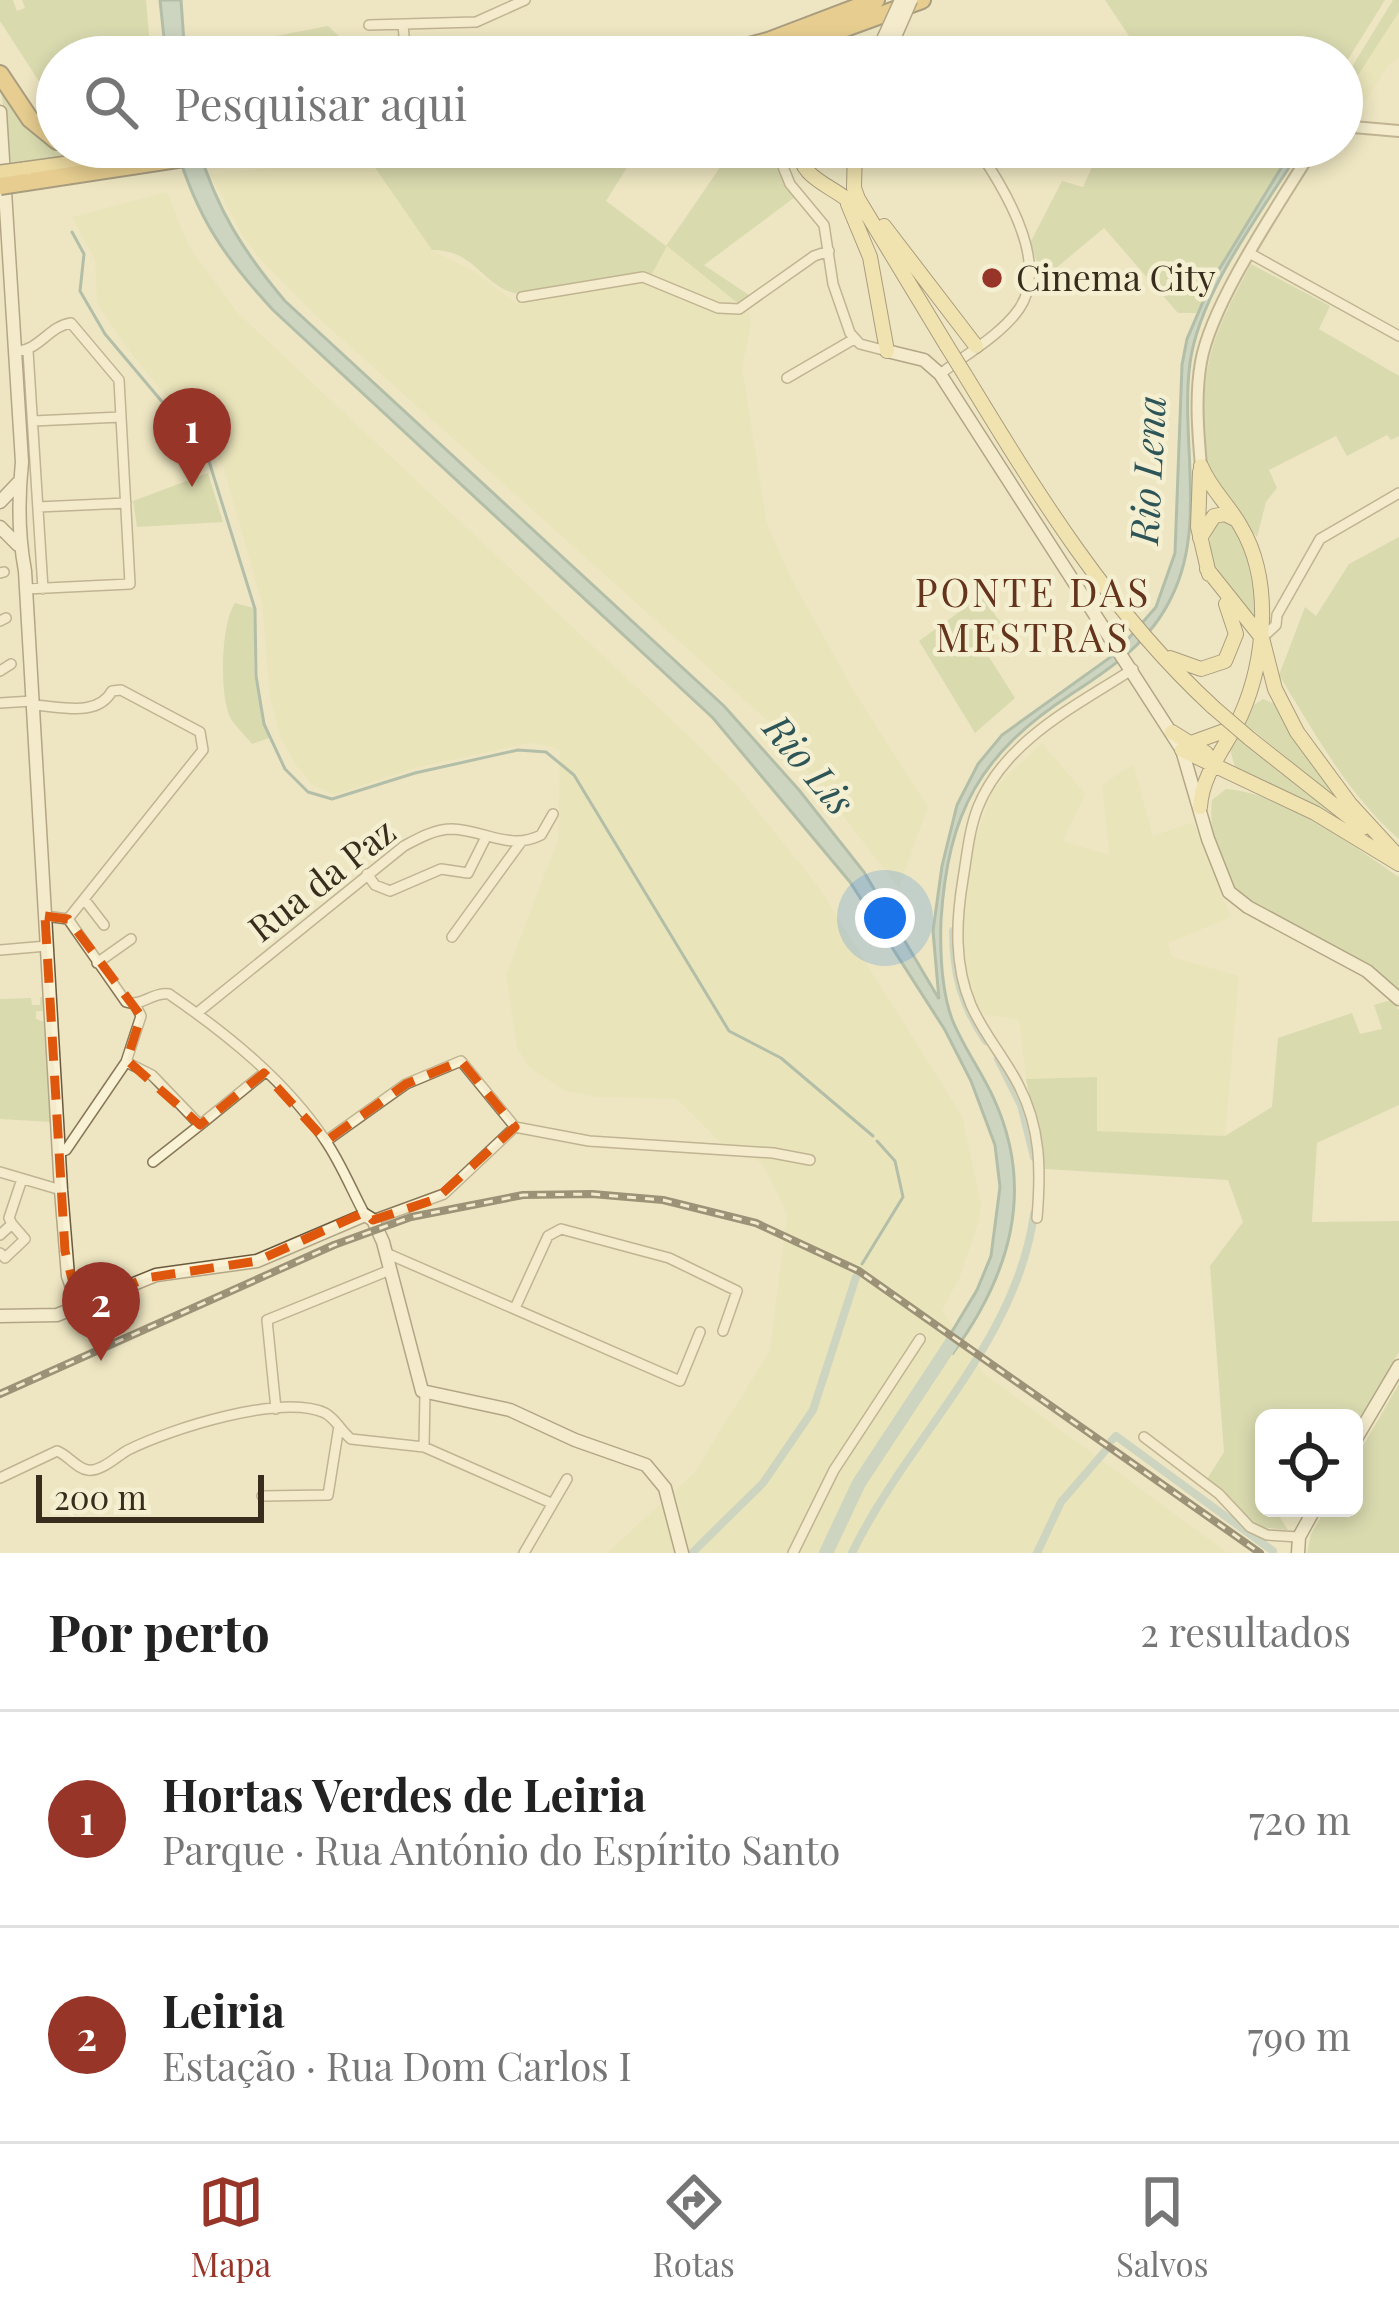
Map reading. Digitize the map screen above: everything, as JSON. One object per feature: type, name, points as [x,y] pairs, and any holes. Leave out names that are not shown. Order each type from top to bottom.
[{"type":"highway","points":[[781,36],[876,0]]},
{"type":"highway","points":[[830,36],[922,0]]},
{"type":"highway","points":[[842,36],[854,28]]},
{"type":"highway","points":[[0,74],[36,124]]},
{"type":"highway","points":[[0,186],[67,168]]},
{"type":"highway","points":[[0,172],[25,176]]},
{"type":"main road","points":[[886,36],[906,0]]},
{"type":"main road","points":[[893,36],[906,0]]},
{"type":"main road","points":[[0,112],[6,277],[22,351],[22,462],[14,521]]},
{"type":"main road","points":[[804,168],[815,180],[843,194],[931,320]]},
{"type":"main road","points":[[854,168],[858,199],[946,346],[1069,540],[1121,612],[1213,707],[1398,858]]},
{"type":"main road","points":[[825,183],[854,172]]},
{"type":"main road","points":[[854,172],[862,196],[976,346]]},
{"type":"main road","points":[[843,194],[870,257],[887,351],[924,360],[940,374],[1172,732],[1186,747],[1239,778],[1398,858]]},
{"type":"main road","points":[[1160,656],[1206,669],[1218,666],[1231,653],[1236,639],[1234,619],[1207,569],[1200,538],[1201,466]]},
{"type":"main road","points":[[1201,466],[1247,540],[1270,615],[1241,705],[1214,764]]},
{"type":"main road","points":[[1,501],[19,482]]},
{"type":"main road","points":[[1,501],[12,500],[26,589],[58,1153],[68,1276],[79,1307]]},
{"type":"main road","points":[[1200,538],[1214,516],[1235,519]]},
{"type":"main road","points":[[1207,569],[1262,638],[1280,701],[1333,782],[1398,858]]},
{"type":"main road","points":[[1201,803],[1224,731],[1241,705],[1252,662],[1249,625]]},
{"type":"main road","points":[[1241,705],[1269,695],[1280,701]]},
{"type":"main road","points":[[1186,747],[1224,731]]},
{"type":"main road","points":[[1186,747],[1218,868],[1232,896],[1367,971],[1399,999]]},
{"type":"main road","points":[[1201,803],[1221,781],[1239,778]]},
{"type":"main road","points":[[0,1316],[52,1316],[156,1275],[262,1259],[369,1218],[386,1253],[416,1379],[425,1393],[510,1410],[574,1440],[646,1465],[665,1488],[682,1553]]},
{"type":"main road","points":[[1363,1427],[1399,1366]]},
{"type":"main road","points":[[1298,1553],[1299,1537],[1310,1517]]},
{"type":"street","points":[[369,25],[476,22],[525,0]]},
{"type":"street","points":[[403,25],[404,36]]},
{"type":"street","points":[[1363,128],[1399,131]]},
{"type":"street","points":[[784,168],[790,184],[824,225],[836,298],[854,339],[887,351]]},
{"type":"street","points":[[940,374],[1017,312],[1030,276],[1010,201],[989,168]]},
{"type":"street","points":[[1201,466],[1201,360],[1216,318],[1302,168]]},
{"type":"street","points":[[522,297],[644,277],[718,308],[739,309],[814,256],[829,251]]},
{"type":"street","points":[[1251,254],[1399,337]]},
{"type":"street","points":[[26,589],[44,589],[130,584],[117,374],[76,325],[61,325],[22,351],[33,422],[44,589]]},
{"type":"street","points":[[787,378],[854,339]]},
{"type":"street","points":[[33,422],[121,417]]},
{"type":"street","points":[[1270,615],[1320,539],[1399,493]]},
{"type":"street","points":[[14,521],[38,511],[126,502]]},
{"type":"street","points":[[0,671],[11,664]]},
{"type":"street","points":[[1037,1218],[1041,1164],[1029,1110],[975,1014],[959,962],[958,917],[970,833],[983,795],[1008,759],[1043,728],[1131,666]]},
{"type":"street","points":[[0,703],[94,708],[106,703],[117,689],[200,731],[203,750],[68,919]]},
{"type":"street","points":[[452,937],[521,842],[542,835],[553,814]]},
{"type":"street","name":"Rua da Paz","points":[[196,1013],[404,846],[433,832],[457,829],[521,842]]},
{"type":"street","points":[[367,874],[382,890],[390,891],[441,869],[468,874],[486,836]]},
{"type":"street","points":[[84,899],[104,925]]},
{"type":"street","points":[[45,916],[68,919],[121,998],[136,1004],[165,993],[232,1039],[282,1087],[326,1141],[369,1218],[444,1194],[515,1127]]},
{"type":"street","points":[[97,963],[130,939]]},
{"type":"street","points":[[0,950],[47,946]]},
{"type":"street","points":[[58,1153],[66,1150],[126,1063],[141,1016],[136,1004]]},
{"type":"street","points":[[326,1141],[406,1084],[460,1061],[515,1127],[589,1141],[772,1153],[810,1160]]},
{"type":"street","points":[[126,1063],[152,1076],[200,1125]]},
{"type":"street","points":[[153,1162],[264,1073]]},
{"type":"street","points":[[0,1172],[61,1190]]},
{"type":"street","points":[[0,1253],[5,1258],[26,1239],[9,1218],[22,1179]]},
{"type":"street","points":[[0,1235],[12,1224]]},
{"type":"street","points":[[515,1308],[548,1236],[561,1229],[669,1258],[737,1291],[723,1331]]},
{"type":"street","points":[[386,1253],[680,1381],[700,1332]]},
{"type":"street","points":[[276,1409],[267,1320],[390,1270]]},
{"type":"street","points":[[793,1553],[834,1470],[920,1339]]},
{"type":"street","points":[[424,1447],[425,1393]]},
{"type":"street","points":[[0,1478],[57,1451],[91,1471],[188,1426],[276,1409],[311,1408],[332,1416],[359,1442],[424,1447],[551,1503]]},
{"type":"street","points":[[262,1496],[328,1495],[339,1426]]},
{"type":"street","points":[[1144,1437],[1219,1493],[1250,1526],[1267,1535],[1299,1537]]},
{"type":"street","points":[[524,1553],[567,1479]]},
{"type":"highlighted area","points":[[45,916],[68,919],[141,1016],[127,1060],[200,1125],[264,1073],[326,1141],[406,1084],[461,1061],[515,1127],[436,1199],[373,1220],[365,1212],[257,1261],[146,1278],[79,1307],[65,1251]]},
{"type":"shaded area","points":[[1399,12],[1399,58],[1388,66],[1363,104],[1363,68]]},
{"type":"shaded area","points":[[274,168],[375,168],[432,250],[473,271],[515,302],[637,280],[693,294],[652,274],[667,246],[749,313],[751,326],[742,368],[767,524],[791,578],[855,693],[928,807],[899,888],[771,724],[314,314],[262,261],[244,238],[210,174]]},
{"type":"shaded area","points":[[167,192],[190,248],[238,313],[693,740],[735,783],[818,886],[962,1116],[981,1204],[960,1277],[942,1310],[983,1373],[1228,1553],[607,1553],[694,1473],[770,1350],[787,1214],[762,1163],[720,1142],[677,1099],[597,1097],[565,1091],[530,1068],[517,1048],[506,975],[558,839],[560,750],[534,742],[415,768],[334,795],[313,785],[296,765],[281,739],[270,698],[262,604],[223,466],[97,304],[95,260],[72,217]]},
{"type":"shaded area","points":[[1042,743],[1085,794],[1063,841],[1109,855],[1102,785],[1133,764],[1153,836],[1193,822],[1231,917],[1168,943],[1172,957],[1239,976],[1225,1136],[1096,1131],[1096,1077],[1026,1079],[1019,1020],[979,1013],[966,969],[963,926],[973,845],[993,789]]},
{"type":"green space","points":[[0,0],[13,0],[17,11],[25,8],[22,0],[146,0],[149,36],[36,36],[36,77],[0,21]]},
{"type":"green space","points":[[1105,0],[1385,0],[1363,36],[1129,36]]},
{"type":"green space","points":[[1393,0],[1399,0],[1399,12],[1363,68],[1363,49]]},
{"type":"green space","points":[[328,26],[339,36],[275,36]]},
{"type":"green space","points":[[0,84],[36,122],[36,160],[11,164]]},
{"type":"green space","points":[[375,168],[627,168],[606,201],[666,246],[720,168],[776,168],[795,197],[704,265],[752,297],[740,305],[667,246],[652,274],[524,294],[502,288],[458,255],[432,250]]},
{"type":"green space","points":[[1092,168],[1282,168],[1196,313],[1178,313],[1104,228],[1043,279],[1030,243],[1062,181],[1083,187]]},
{"type":"green space","points":[[1251,264],[1330,306],[1319,329],[1399,376],[1399,436],[1391,440],[1387,435],[1347,456],[1336,436],[1269,470],[1277,488],[1266,502],[1257,537],[1211,478],[1204,406],[1214,344]]},
{"type":"green space","points":[[208,473],[223,522],[137,527],[133,501]]},
{"type":"green space","points":[[1215,520],[1232,522],[1244,545],[1260,624],[1227,589],[1213,565],[1210,537]]},
{"type":"green space","points":[[1399,537],[1399,839],[1348,783],[1279,675],[1305,607],[1316,616],[1349,564]]},
{"type":"green space","points":[[981,596],[1004,627],[982,646],[1015,698],[975,733],[919,641]]},
{"type":"green space","points":[[235,603],[254,608],[254,675],[269,738],[252,744],[235,725],[225,701],[223,656]]},
{"type":"green space","points":[[1263,699],[1275,704],[1349,809],[1253,730],[1243,740],[1363,836],[1235,767],[1229,746],[1248,709]]},
{"type":"green space","points":[[1226,789],[1293,810],[1399,877],[1399,991],[1358,959],[1233,889],[1218,859],[1212,822],[1212,800]]},
{"type":"green space","points":[[44,997],[45,1011],[36,1011],[36,1019],[45,1022],[51,1122],[0,1119],[0,999],[31,998],[32,1005],[40,1005]]},
{"type":"green space","points":[[1391,1000],[1399,1010],[1399,1105],[1317,1143],[1312,1222],[1399,1221],[1399,1352],[1363,1413],[1363,1409],[1255,1409],[1255,1517],[1280,1517],[1288,1530],[1251,1526],[1231,1498],[1207,1479],[1224,1452],[1210,1266],[1243,1222],[1228,1180],[1045,1169],[1026,1079],[1097,1077],[1097,1131],[1225,1136],[1272,1107],[1278,1038],[1352,1013],[1360,1034],[1382,1029],[1374,1005]]},
{"type":"green space","points":[[1399,1384],[1399,1553],[1307,1553],[1321,1517],[1363,1517],[1363,1446]]},
{"type":"water","points":[[160,0],[181,0],[184,36],[164,36]]},
{"type":"water","name":"Rio Lis","points":[[183,168],[206,168],[233,229],[285,301],[724,706],[864,872],[939,999],[933,931],[957,805],[978,764],[1002,735],[1115,654],[1156,607],[1175,553],[1187,339],[1212,281],[1281,168],[1289,168],[1220,279],[1196,335],[1188,392],[1188,540],[1172,596],[1153,628],[1128,653],[1039,717],[991,764],[974,789],[951,848],[941,920],[945,995],[956,1029],[1007,1133],[1014,1199],[1002,1263],[973,1324],[953,1353],[944,1345],[991,1256],[1000,1187],[995,1145],[945,1030],[850,882],[713,718],[273,310],[214,235]]},
{"type":"waterway","points":[[72,232],[84,254],[80,291],[105,334],[207,455],[255,609],[256,676],[264,724],[285,769],[308,792],[332,799],[415,773],[518,750],[546,752],[574,775],[729,1031],[781,1058],[873,1136]]},
{"type":"waterway","points":[[953,931],[960,989],[986,1041]]},
{"type":"waterway","points":[[998,1059],[1021,1105],[1034,1157]]},
{"type":"waterway","points":[[862,1264],[903,1197],[895,1161],[877,1141]]},
{"type":"waterway","points":[[852,1553],[1006,1306],[1034,1214]]},
{"type":"waterway","points":[[692,1553],[763,1483],[813,1410],[856,1277]]},
{"type":"waterway","name":"Rio Lis","points":[[826,1553],[859,1483],[954,1339]]},
{"type":"waterway","points":[[1112,1440],[1116,1436],[1273,1551]]},
{"type":"waterway","points":[[1037,1553],[1061,1502],[1106,1450]]},
{"type":"railway","points":[[0,1394],[334,1245],[411,1217],[523,1195],[663,1200],[756,1223],[859,1271],[1260,1553]]},
{"type":"place","name":"Cinema City","points":[[992,278]]},
{"type":"place","name":"Hortas Verdes de Leiria","points":[[192,487]]},
{"type":"place","name":"Leiria","points":[[101,1361]]},
{"type":"district","name":"PONTE DAS MESTRAS","points":[[1033,616]]},
{"type":"water label","name":"Rio Lena","points":[[1148,470]]}]
